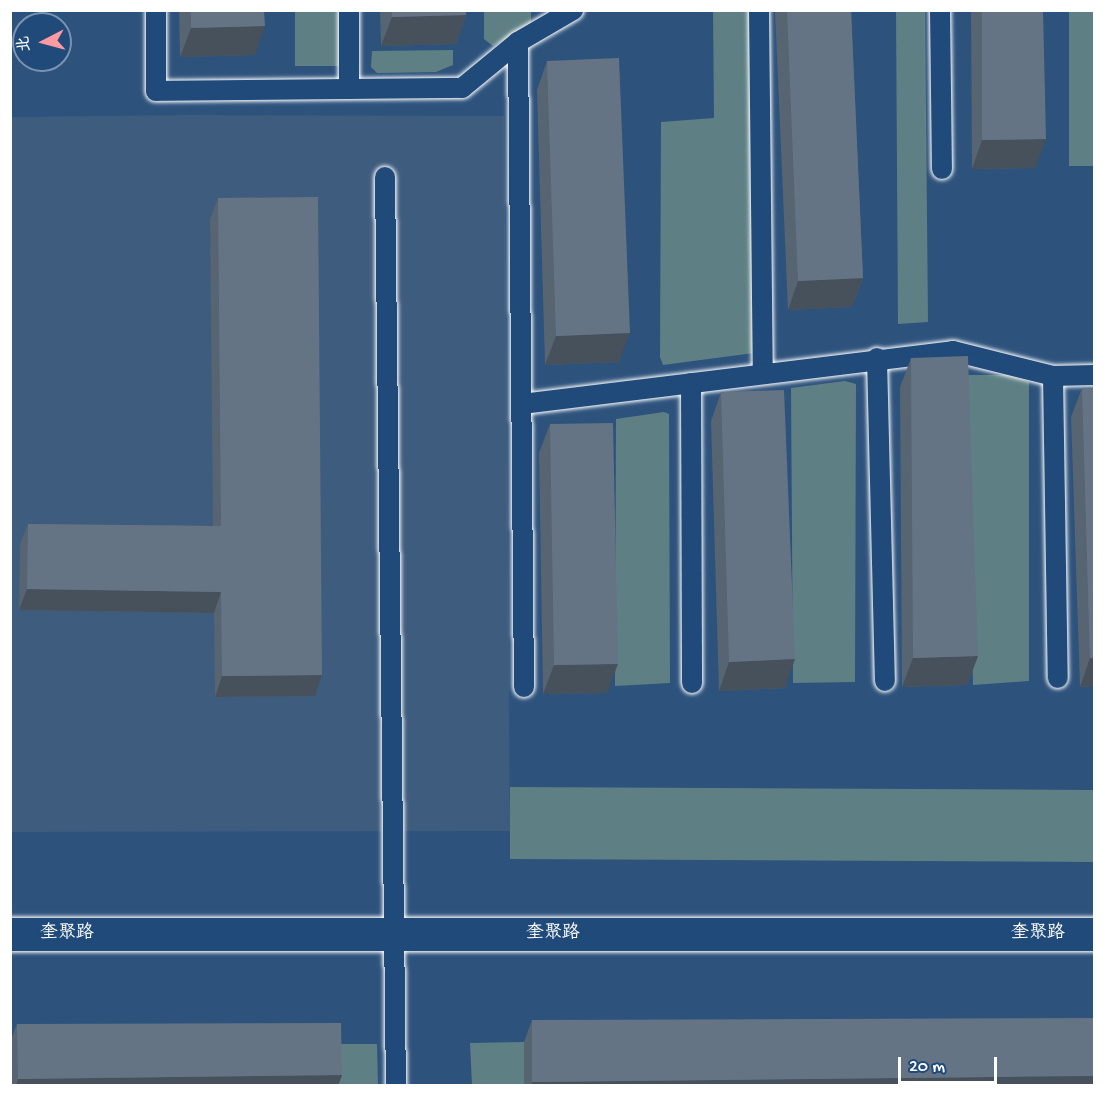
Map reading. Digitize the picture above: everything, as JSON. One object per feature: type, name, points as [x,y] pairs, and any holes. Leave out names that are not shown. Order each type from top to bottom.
[{"type":"street","name":"奎聚路","points":[[10,934],[1095,934]]},
{"type":"lane","points":[[156,10],[156,91],[462,88],[543,19],[573,10]]},
{"type":"lane","points":[[349,10],[349,89]]},
{"type":"lane","points":[[759,10],[763,373]]},
{"type":"lane","points":[[940,10],[942,169]]},
{"type":"lane","points":[[518,42],[524,687]]},
{"type":"lane","points":[[385,177],[392,934],[396,1086]]},
{"type":"lane","points":[[522,404],[877,358],[953,351],[1053,376],[1095,375]]},
{"type":"lane","points":[[877,358],[885,681]]},
{"type":"lane","points":[[1053,376],[1058,678]]},
{"type":"lane","points":[[691,383],[692,683]]},
{"type":"shaded area","points":[[504,116],[510,831],[11,832],[11,117]]},
{"type":"green space","points":[[295,11],[342,11],[342,66],[295,66]]},
{"type":"green space","points":[[484,11],[531,11],[531,24],[493,46],[484,39]]},
{"type":"green space","points":[[713,11],[751,11],[754,353],[663,365],[660,357],[661,122],[714,118]]},
{"type":"green space","points":[[896,11],[925,11],[928,322],[898,324]]},
{"type":"green space","points":[[1069,11],[1094,11],[1094,166],[1069,166]]},
{"type":"green space","points":[[453,50],[453,65],[436,72],[377,73],[371,67],[372,51]]},
{"type":"green space","points":[[967,375],[1008,375],[1029,382],[1029,681],[973,685]]},
{"type":"green space","points":[[845,381],[856,384],[855,682],[793,683],[791,388]]},
{"type":"green space","points":[[664,412],[669,414],[670,683],[615,686],[616,419]]},
{"type":"green space","points":[[510,787],[1094,790],[1094,862],[510,859]]},
{"type":"green space","points":[[524,1042],[524,1085],[472,1085],[470,1043]]},
{"type":"green space","points":[[333,1044],[377,1044],[378,1085],[334,1085]]},
{"type":"building","points":[[191,10],[264,10],[265,26],[191,28]]},
{"type":"building","points":[[392,10],[466,10],[466,15],[392,17]]},
{"type":"building","points":[[787,10],[851,10],[863,278],[798,281]]},
{"type":"building","points":[[982,10],[1043,10],[1046,139],[982,140]]},
{"type":"building","points":[[619,58],[630,333],[556,336],[547,61]]},
{"type":"building","points":[[318,197],[322,675],[222,676],[221,592],[27,589],[28,524],[221,526],[218,198]]},
{"type":"building","points":[[968,356],[978,656],[913,658],[911,358]]},
{"type":"building","points":[[1082,388],[1095,388],[1095,658],[1090,658]]},
{"type":"building","points":[[784,390],[795,659],[729,662],[721,392]]},
{"type":"building","points":[[613,423],[618,664],[554,665],[550,424]]},
{"type":"building","points":[[1095,1018],[1095,1076],[532,1082],[532,1020]]},
{"type":"building","points":[[341,1023],[342,1075],[18,1079],[17,1024]]}]
